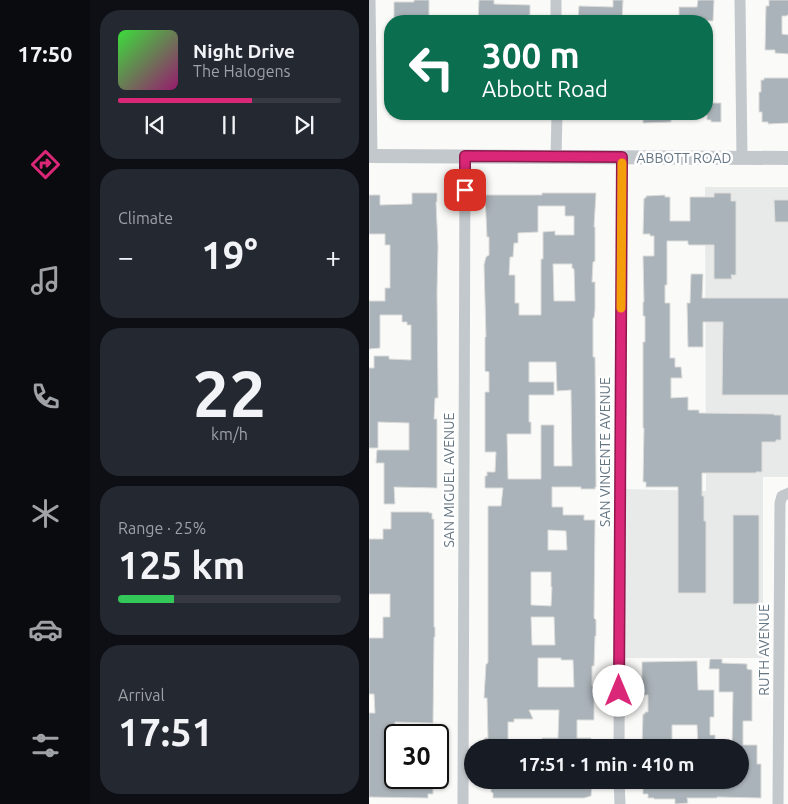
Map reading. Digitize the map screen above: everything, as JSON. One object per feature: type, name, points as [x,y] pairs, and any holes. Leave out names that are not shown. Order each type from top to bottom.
[{"type":"street","points":[[370,0],[370,156]]},
{"type":"street","points":[[556,0],[556,15]]},
{"type":"street","points":[[740,0],[742,158]]},
{"type":"street","points":[[556,157],[557,120]]},
{"type":"street","name":"ABBOTT ROAD","points":[[370,156],[788,158]]},
{"type":"street","name":"SAN MIGUEL AVENUE","points":[[463,804],[465,156]]},
{"type":"street","name":"SAN VINCENTE AVENUE","points":[[619,739],[622,157]]},
{"type":"street","name":"RUTH AVENUE","points":[[778,804],[780,503],[785,494]]},
{"type":"street","points":[[619,789],[620,804]]},
{"type":"shaded area","points":[[705,187],[788,187],[788,477],[763,477],[763,658],[624,658],[624,489],[706,491]]},
{"type":"building","points":[[414,0],[429,0],[429,15],[394,15],[394,2],[414,2]]},
{"type":"building","points":[[479,0],[494,0],[494,4],[530,5],[530,15],[478,15]]},
{"type":"building","points":[[613,0],[623,0],[622,15],[578,15],[579,6],[613,7]]},
{"type":"building","points":[[698,0],[714,0],[713,21],[713,15],[679,15],[679,7],[697,7]]},
{"type":"building","points":[[769,0],[789,0],[789,15],[782,16],[782,34],[789,35],[789,54],[775,53],[775,50],[765,50],[766,6],[769,6]]},
{"type":"building","points":[[764,78],[789,78],[789,123],[768,124],[768,122],[762,122],[762,112],[759,112],[759,92],[761,92],[761,80],[764,80]]},
{"type":"building","points":[[713,103],[721,103],[721,122],[711,122],[713,120]]},
{"type":"building","points":[[643,120],[671,120],[671,122],[643,123]]},
{"type":"building","points":[[412,193],[437,193],[438,398],[435,398],[434,419],[437,419],[437,488],[394,487],[395,504],[384,504],[384,463],[376,463],[377,450],[409,450],[409,423],[378,422],[378,448],[369,448],[369,368],[374,368],[374,356],[389,356],[389,359],[411,360],[411,325],[407,325],[407,322],[402,322],[402,315],[380,315],[380,348],[369,349],[369,301],[385,301],[385,288],[390,288],[390,245],[385,245],[385,234],[369,234],[369,195],[380,195],[380,205],[412,204]]},
{"type":"building","points":[[596,193],[595,261],[593,262],[592,282],[595,282],[593,357],[595,357],[596,487],[595,489],[581,489],[581,487],[552,487],[552,507],[563,507],[563,515],[584,515],[584,520],[595,520],[594,618],[596,620],[596,636],[594,666],[592,666],[594,720],[577,720],[577,738],[591,739],[542,739],[558,738],[559,710],[529,710],[533,719],[514,719],[514,722],[508,722],[508,739],[485,739],[488,738],[487,698],[484,698],[486,664],[488,662],[488,506],[501,506],[503,488],[485,488],[487,472],[495,472],[496,452],[485,452],[485,392],[489,392],[489,372],[485,371],[484,265],[486,257],[489,255],[489,237],[487,237],[485,195]],"holes":[[[538,206],[565,206],[565,216],[574,216],[574,235],[555,235],[555,231],[543,232],[541,315],[519,315],[519,303],[515,303],[515,275],[509,275],[510,257],[513,257],[514,243],[518,243],[518,233],[538,232]],[[553,264],[572,264],[574,269],[575,301],[554,301]],[[529,362],[556,362],[557,391],[571,390],[572,466],[554,466],[554,425],[541,425],[541,479],[508,479],[507,434],[531,434],[529,395],[554,395],[554,382],[529,382]],[[548,530],[566,531],[567,550],[548,550]],[[531,572],[551,572],[551,606],[531,605]],[[531,617],[554,617],[555,645],[532,645]],[[538,658],[573,660],[574,687],[538,687]]]},
{"type":"building","points":[[714,193],[731,193],[731,201],[736,201],[736,275],[731,275],[732,279],[714,279],[714,245],[689,245],[688,241],[667,241],[665,303],[670,303],[670,358],[675,358],[675,367],[681,367],[682,378],[671,378],[671,398],[688,397],[688,410],[699,410],[699,413],[781,415],[781,440],[762,442],[762,472],[702,473],[704,521],[706,521],[706,593],[678,593],[678,487],[646,487],[646,482],[643,482],[643,342],[645,342],[645,316],[643,316],[643,256],[654,256],[654,236],[643,234],[644,198],[646,196],[665,195],[665,197],[670,197],[670,221],[690,221],[690,197],[714,197]]},
{"type":"building","points":[[774,200],[789,200],[789,222],[775,222]]},
{"type":"building","points":[[691,274],[703,274],[702,298],[789,298],[789,395],[722,395],[723,322],[703,322],[703,347],[688,347],[687,303],[690,303]]},
{"type":"building","points":[[391,512],[429,512],[432,513],[432,519],[434,519],[435,637],[433,723],[395,722],[395,724],[384,724],[384,789],[433,789],[433,794],[428,794],[428,798],[369,797],[369,713],[375,713],[374,694],[369,694],[369,638],[383,638],[383,617],[390,617],[390,594],[369,594],[369,539],[383,539],[383,529],[391,529]]},
{"type":"building","points":[[733,515],[759,515],[759,604],[733,604]]},
{"type":"building","points":[[710,659],[722,659],[722,663],[747,664],[747,669],[752,670],[752,721],[743,721],[743,739],[732,739],[733,692],[719,692],[719,669],[709,669]]},
{"type":"building","points":[[697,661],[698,690],[714,690],[714,717],[710,717],[710,735],[715,735],[715,739],[698,739],[697,725],[672,725],[672,739],[642,739],[643,714],[648,712],[648,695],[642,695],[642,662]]},
{"type":"building","points":[[749,745],[757,745],[757,764],[761,764],[761,798],[687,798],[688,803],[675,804],[675,799],[654,799],[648,798],[648,794],[643,794],[643,789],[749,789]]},
{"type":"building","points":[[491,789],[592,789],[591,796],[584,798],[493,798],[493,793]]},
{"type":"slow traffic","points":[[621,308],[622,163]]},
{"type":"route","points":[[465,190],[465,156],[622,157],[619,691]]}]
